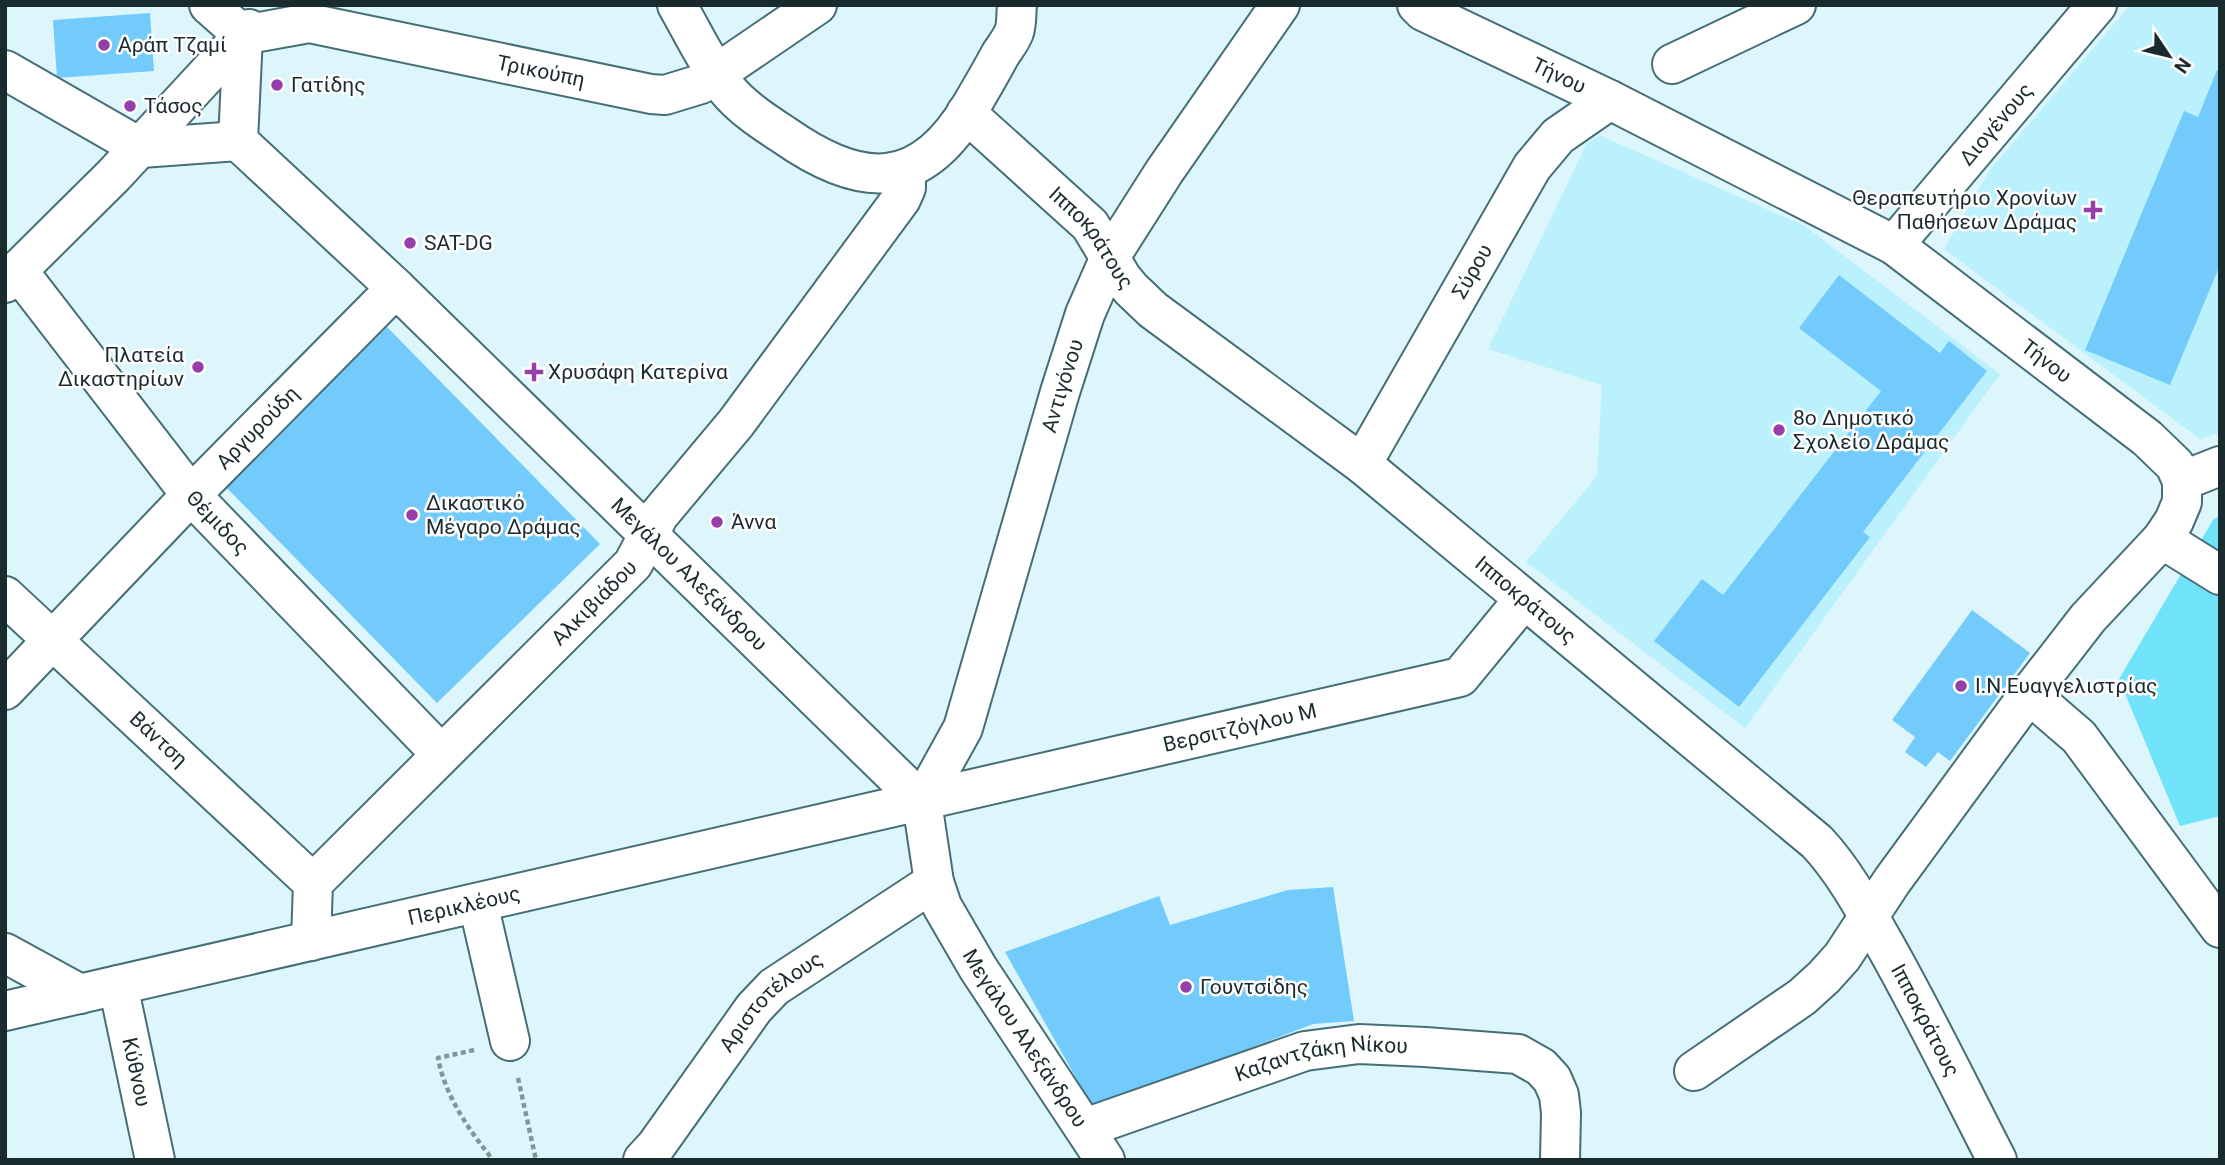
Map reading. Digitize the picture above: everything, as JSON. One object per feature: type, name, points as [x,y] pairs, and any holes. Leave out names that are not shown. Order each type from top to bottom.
[{"type":"street","points":[[209,5],[243,35]]},
{"type":"street","points":[[12,278],[141,148],[272,5]]},
{"type":"street","points":[[677,5],[717,74],[738,101],[815,156],[847,170],[859,172],[894,172],[906,169],[923,161],[941,147],[966,113],[1015,30],[1017,5]]},
{"type":"street","name":"Τρικούπη","points":[[243,35],[309,23],[665,95],[701,84],[817,5]]},
{"type":"street","name":"Αντιγόνου","points":[[922,802],[962,729],[1060,392],[1085,314],[1110,257],[1164,172],[1280,5]]},
{"type":"street","name":"Τήνου","points":[[1417,5],[1423,11],[1610,100],[1894,245],[2147,438],[2175,465],[2182,481]]},
{"type":"street","points":[[1672,64],[1796,5]]},
{"type":"street","name":"Διογένους","points":[[1894,245],[2097,5]]},
{"type":"street","points":[[5,70],[141,148],[238,141],[243,35]]},
{"type":"street","name":"Σύρου","points":[[1362,464],[1532,167],[1558,136],[1610,100]]},
{"type":"street","name":"Ιπποκράτους","points":[[966,113],[1090,225],[1131,289],[1153,310],[1362,464],[1817,842],[1837,865],[1899,970],[1997,1160]]},
{"type":"street","name":"Μεγάλου Αλεξάνδρου","points":[[238,141],[396,288],[922,802],[934,882],[942,905],[978,968],[1105,1160]]},
{"type":"street","name":"Αλκιβιάδου","points":[[313,883],[633,564],[647,535],[665,508],[736,424],[901,199],[906,188],[906,169]]},
{"type":"street","name":"Θέμιδος","points":[[12,278],[191,495],[441,754]]},
{"type":"street","name":"Αργυρούδη","points":[[5,690],[191,495],[396,288]]},
{"type":"street","points":[[1694,1071],[1802,997],[1842,957],[1892,881],[2029,694],[2088,618],[2162,539],[2182,502],[2182,481],[2220,466]]},
{"type":"street","points":[[2162,539],[2220,575]]},
{"type":"street","name":"Βάντση","points":[[5,596],[313,883]]},
{"type":"street","name":"Βερσιτζόγλου Μ","points":[[922,802],[1460,677],[1524,599]]},
{"type":"street","points":[[2029,694],[2079,737],[2220,928]]},
{"type":"street","name":"Περικλέους","points":[[5,1011],[922,802]]},
{"type":"street","name":"Αριστοτέλους","points":[[643,1160],[656,1146],[754,1007],[774,987],[934,882]]},
{"type":"street","points":[[311,941],[313,883]]},
{"type":"street","points":[[478,903],[510,1041]]},
{"type":"street","points":[[5,953],[80,994]]},
{"type":"street","name":"Κύθνου","points":[[118,985],[155,1160]]},
{"type":"street","name":"Καζαντζάκη Νίκου","points":[[1085,1128],[1305,1051],[1346,1044],[1425,1046],[1518,1054],[1541,1067],[1556,1087],[1562,1114],[1560,1160]]},
{"type":"path","points":[[493,1160],[469,1129],[442,1077],[438,1058],[510,1041],[536,1160]]},
{"type":"shaded area","name":"Θεραπευτήριο Χρονίων Παθήσεων Δράμας","points":[[2130,5],[2220,5],[2220,433],[2200,439],[1944,249],[1989,171]]},
{"type":"shaded area","name":"8ο Δημοτικό Σχολείο Δράμας","points":[[1599,135],[1805,226],[2000,374],[1745,728],[1526,562],[1597,476],[1602,385],[1488,349],[1587,143]]},
{"type":"shaded area","points":[[2220,515],[2220,816],[2180,826],[2119,679],[2213,520]]},
{"type":"building","name":"Αράπ Τζαμί","points":[[150,13],[154,71],[57,78],[53,20]]},
{"type":"building","points":[[2217,70],[2220,71],[2220,265],[2170,385],[2085,350],[2184,111],[2198,117]]},
{"type":"building","points":[[1839,275],[1940,353],[1949,341],[1987,371],[1863,532],[1870,537],[1739,707],[1654,641],[1702,579],[1723,595],[1881,391],[1799,328]]},
{"type":"building","name":"Δικαστικό Μέγαρο Δράμας","points":[[387,327],[600,544],[437,703],[225,486]]},
{"type":"building","name":"Ι.Ν.Ευαγγελιστρίας","points":[[1972,610],[2030,653],[1950,761],[1938,752],[1926,767],[1905,752],[1915,737],[1892,720]]},
{"type":"building","name":"Γουντσίδης","points":[[1333,887],[1354,1021],[1313,1024],[1093,1108],[1005,952],[1159,896],[1170,925],[1288,890]]},
{"type":"place","name":"Αράπ Τζαμί","points":[[104,45]]},
{"type":"place","name":"Γατίδης","points":[[277,85]]},
{"type":"place","name":"Τάσος","points":[[130,106]]},
{"type":"place","name":"Θεραπευτήριο Χρονίων Παθήσεων Δράμας","points":[[2093,210]]},
{"type":"place","name":"SAT-DG","points":[[410,243]]},
{"type":"place","name":"Πλατεία Δικαστηρίων","points":[[198,367]]},
{"type":"place","name":"Χρυσάφη Κατερίνα","points":[[534,372]]},
{"type":"place","name":"8ο Δημοτικό Σχολείο Δράμας","points":[[1779,430]]},
{"type":"place","name":"Δικαστικό Μέγαρο Δράμας","points":[[412,515]]},
{"type":"place","name":"Άννα","points":[[717,522]]},
{"type":"place","name":"Ι.Ν.Ευαγγελιστρίας","points":[[1961,686]]},
{"type":"place","name":"Γουντσίδης","points":[[1186,987]]}]
